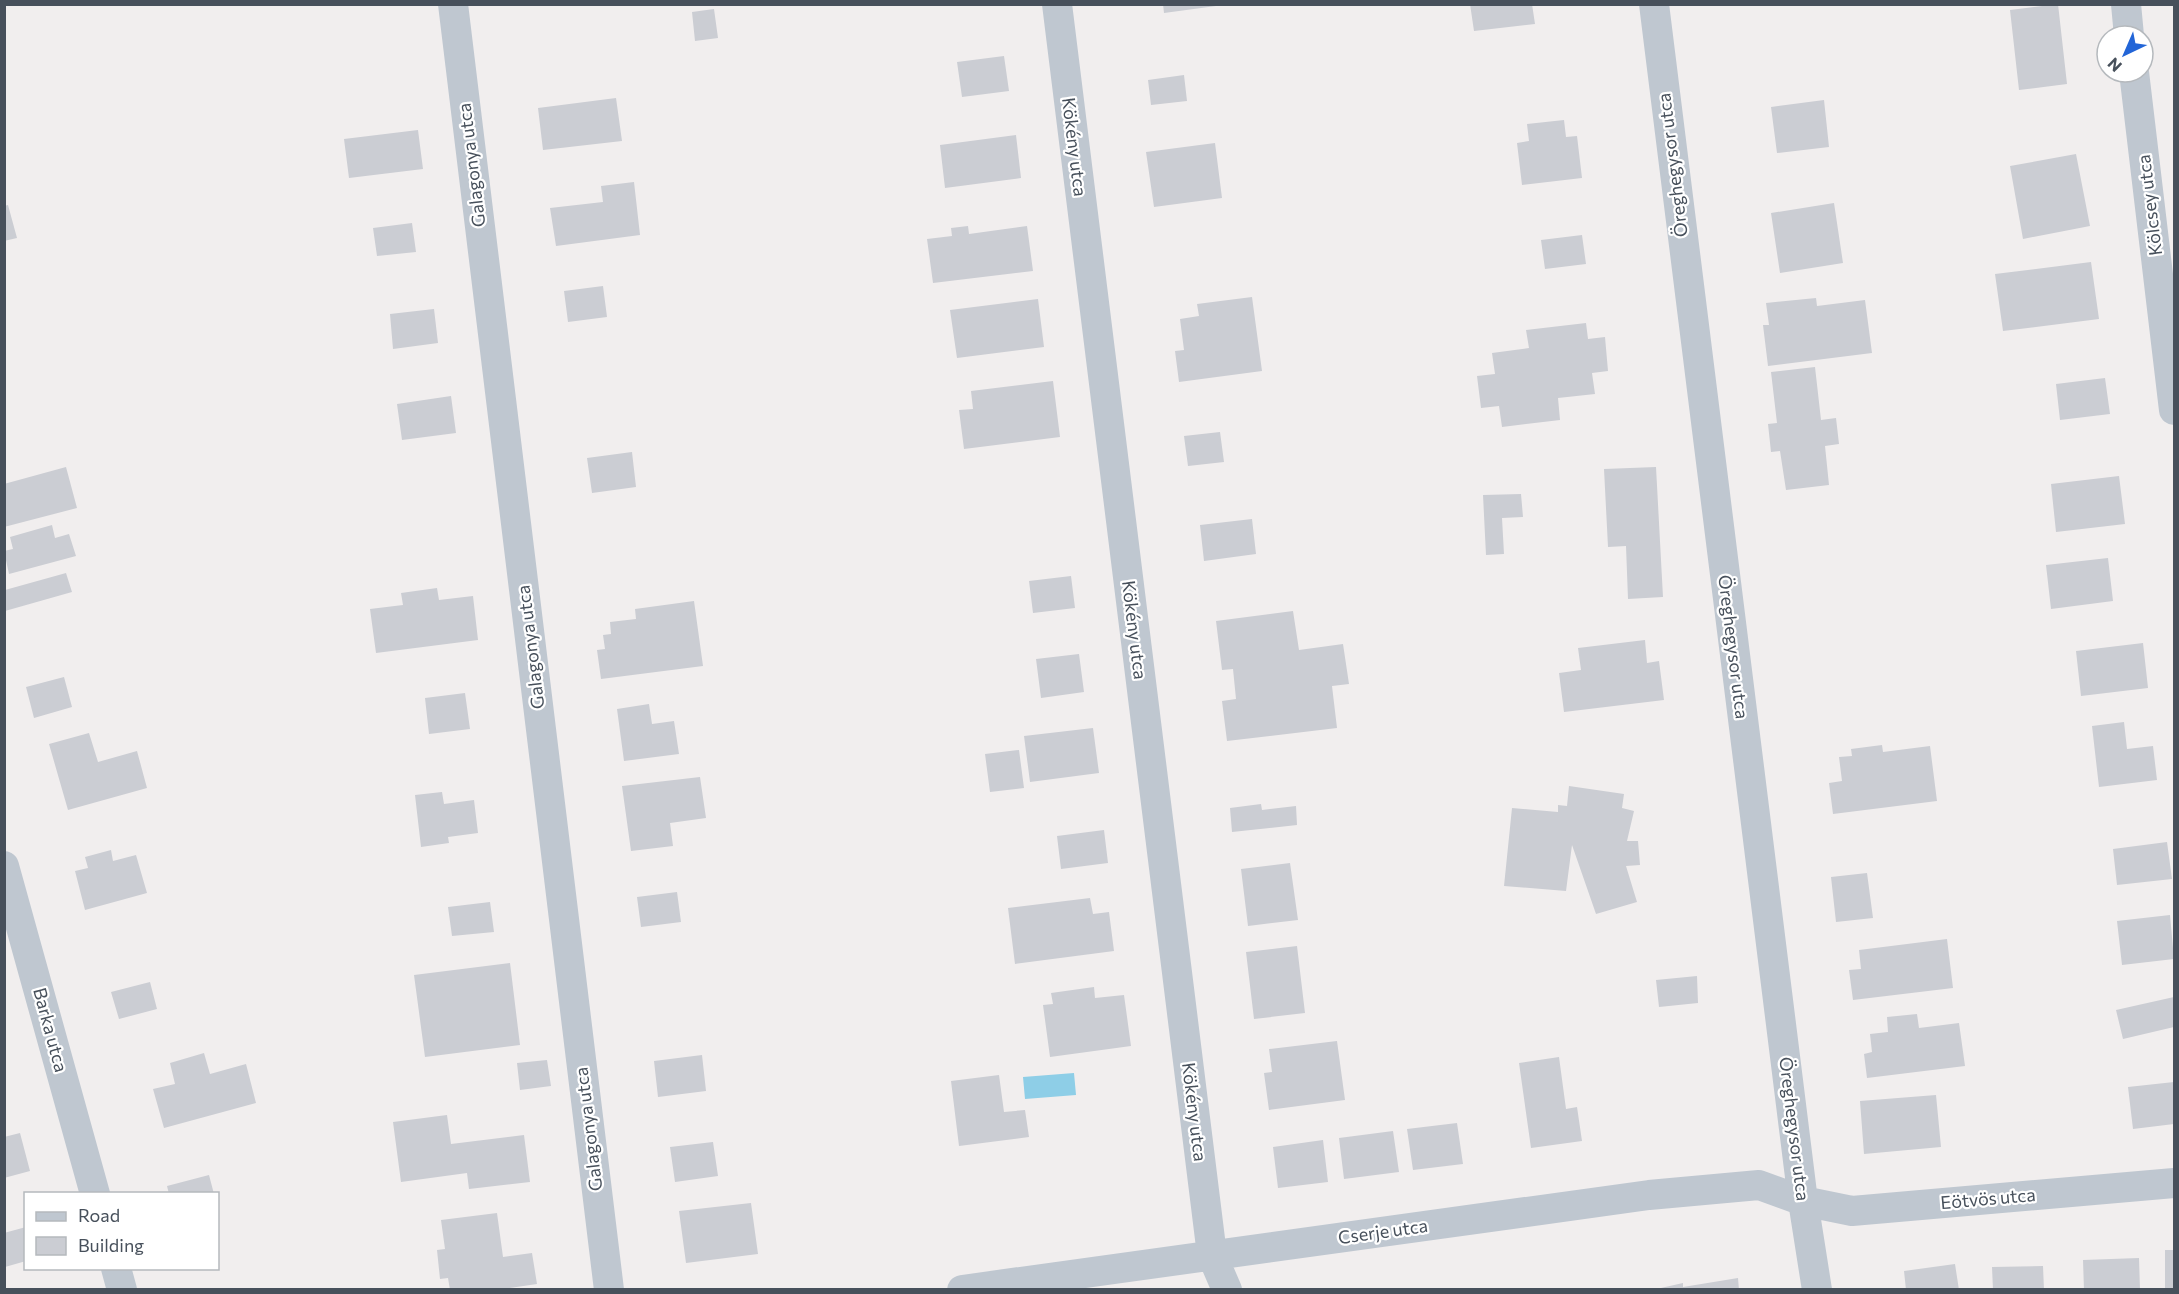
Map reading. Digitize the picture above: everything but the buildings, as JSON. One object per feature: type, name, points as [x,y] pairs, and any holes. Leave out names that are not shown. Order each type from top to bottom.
[{"type":"street","name":"Galagonya utca","points":[[453,4],[609,1290]]},
{"type":"street","name":"Kökény utca","points":[[1057,4],[1212,1255],[1227,1290]]},
{"type":"street","name":"Öreghegysor utca","points":[[1654,4],[1689,300],[1816,1290]]},
{"type":"street","points":[[2126,4],[2128,24]]},
{"type":"street","name":"Kölcsey utca","points":[[2135,84],[2175,410]]},
{"type":"street","name":"Barka utca","points":[[4,866],[94,1192]]},
{"type":"street","name":"Eötvös utca","points":[[1803,1201],[1852,1211],[2175,1183]]},
{"type":"street","name":"Cserje utca","points":[[962,1290],[1649,1195],[1760,1185],[1803,1201]]},
{"type":"street","points":[[116,1270],[122,1290]]},
{"type":"water","points":[[1074,1073],[1076,1095],[1025,1099],[1023,1077]]}]
